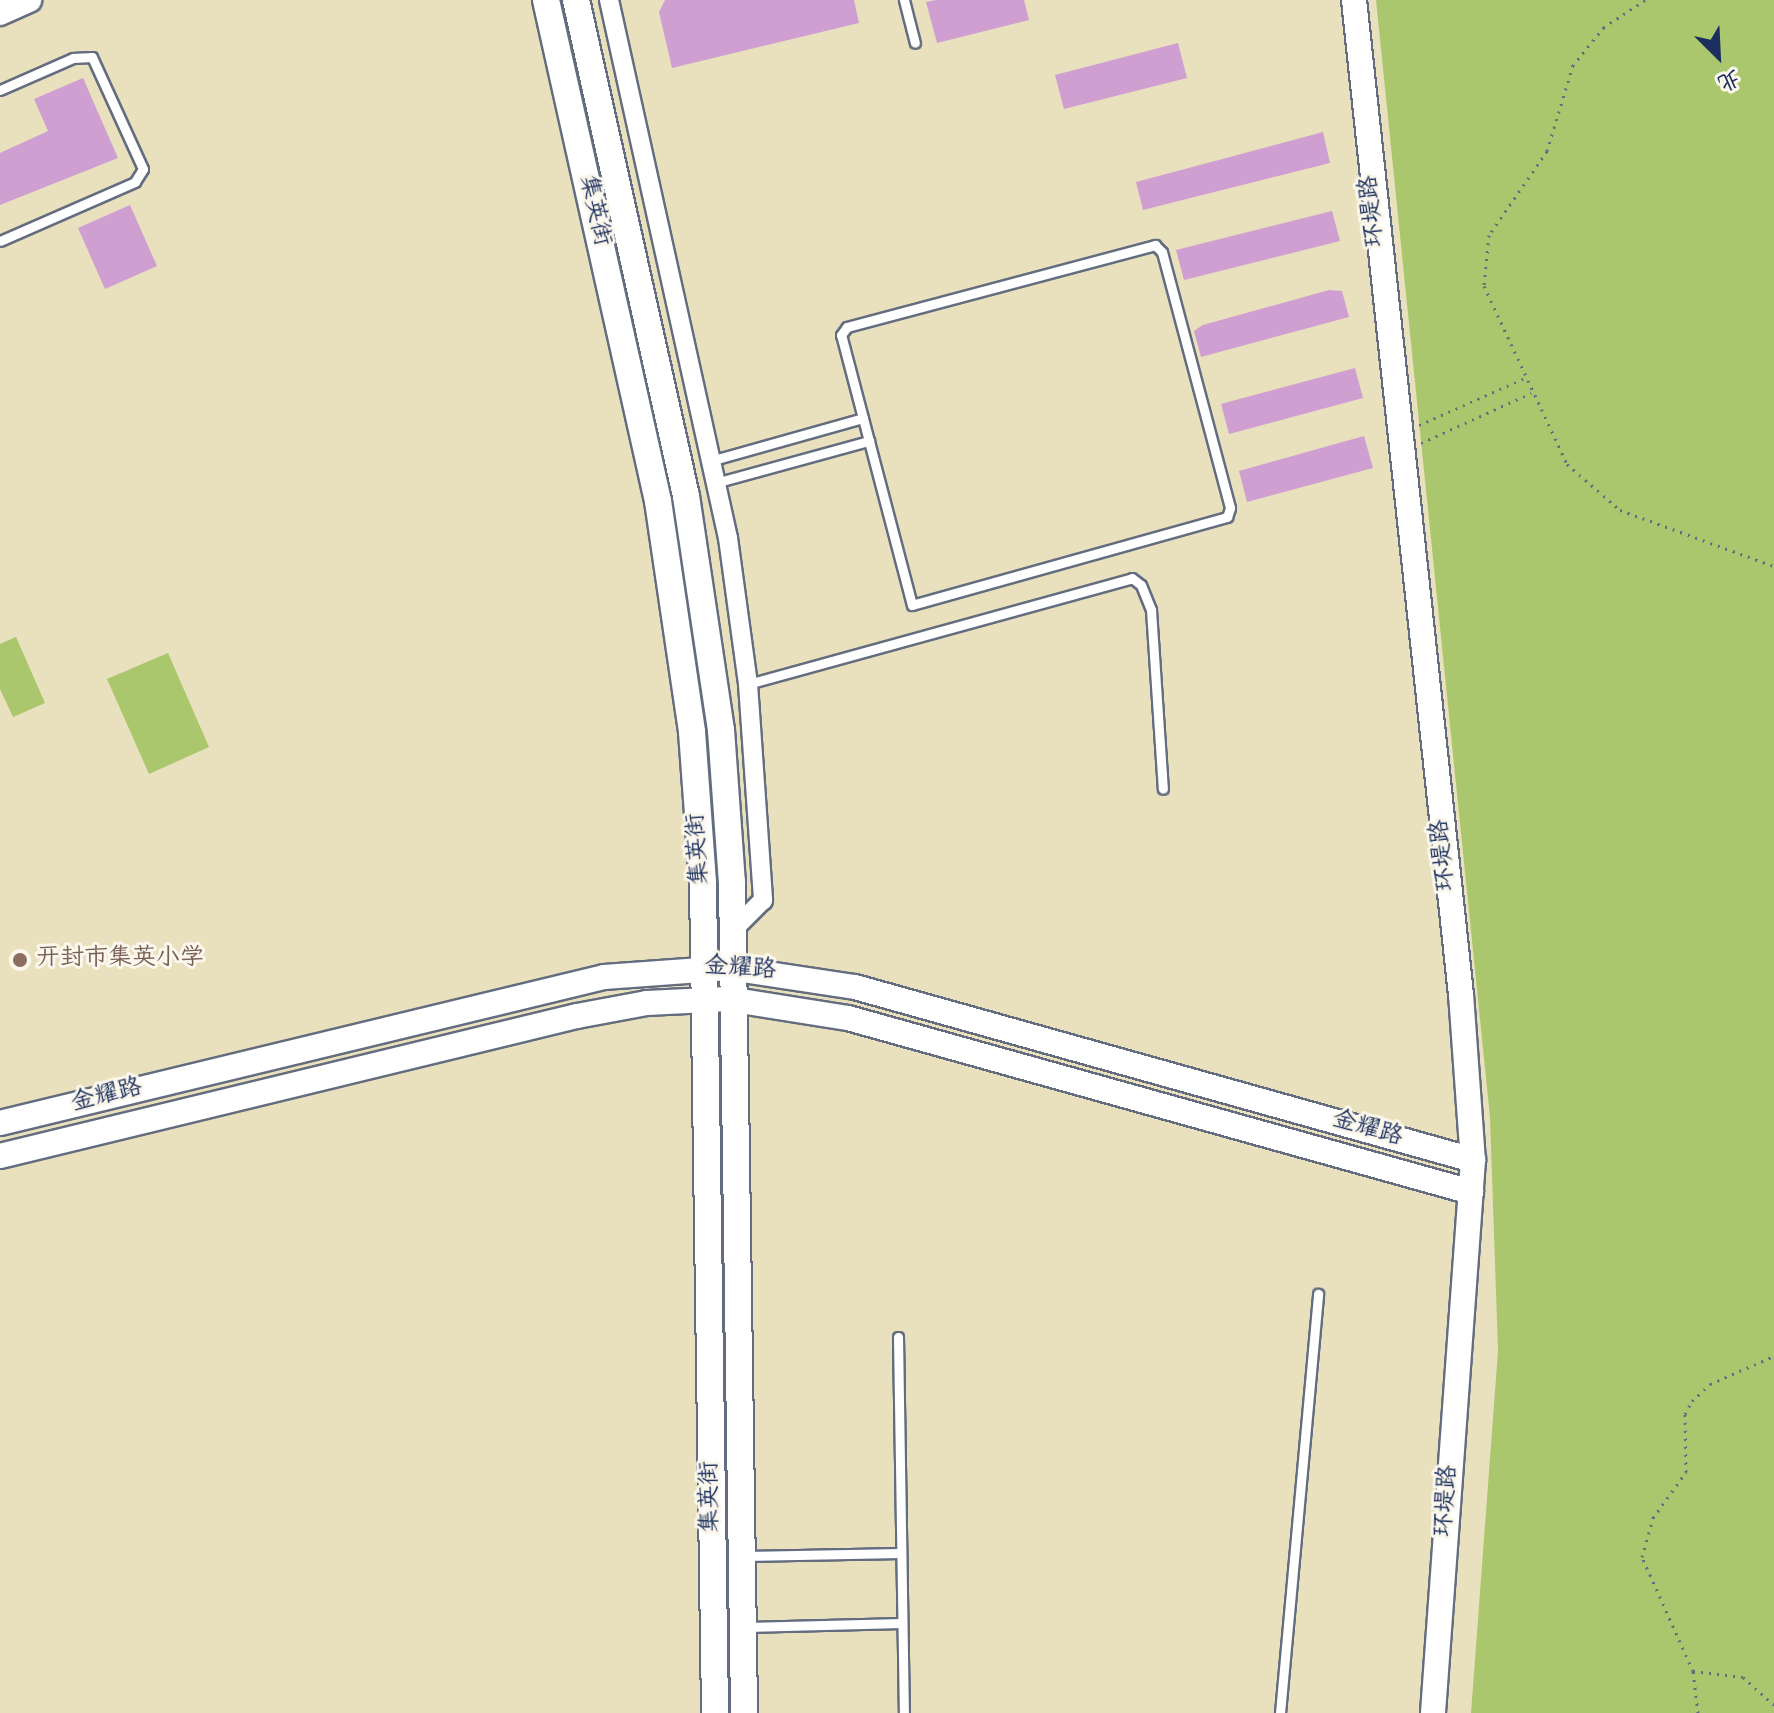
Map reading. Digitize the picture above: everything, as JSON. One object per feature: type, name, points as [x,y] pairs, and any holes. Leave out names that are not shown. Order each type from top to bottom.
[{"type":"main road","name":"集英街","points":[[546,0],[670,564],[692,732],[705,999],[715,1713]]},
{"type":"main road","name":"集英街","points":[[576,0],[699,559],[721,730],[733,930],[744,1713]]},
{"type":"street","points":[[0,13],[29,0]]},
{"type":"street","points":[[609,0],[728,538],[748,684],[763,900],[733,930]]},
{"type":"street","name":"环堤路","points":[[1354,0],[1399,444],[1461,994],[1473,1160],[1433,1713]]},
{"type":"street","name":"金耀路","points":[[0,1123],[582,982],[704,967],[733,968],[855,987],[1473,1160]]},
{"type":"street","name":"金耀路","points":[[0,1156],[577,1016],[705,999],[734,1000],[848,1018],[1471,1192]]},
{"type":"lane","points":[[904,0],[915,43]]},
{"type":"lane","points":[[0,90],[73,58],[92,57],[143,169],[135,182],[0,241]]},
{"type":"lane","points":[[1155,245],[1162,252],[1230,508],[1227,517],[1215,524],[912,605],[869,441],[841,335],[847,327],[1155,245]]},
{"type":"lane","points":[[710,461],[863,418]]},
{"type":"lane","points":[[715,483],[869,441]]},
{"type":"lane","points":[[748,684],[1132,578],[1141,585],[1151,610],[1163,789]]},
{"type":"lane","points":[[1280,1713],[1318,1294]]},
{"type":"lane","points":[[898,1337],[904,1713]]},
{"type":"lane","points":[[742,1556],[901,1553]]},
{"type":"lane","points":[[743,1628],[902,1623]]},
{"type":"path","points":[[1645,0],[1604,27],[1582,51],[1563,88],[1547,151],[1489,235],[1484,286],[1567,464],[1620,510],[1774,566]]},
{"type":"path","points":[[1399,444],[1525,378]]},
{"type":"path","points":[[1399,444],[1532,393]]},
{"type":"path","points":[[1698,1713],[1693,1671],[1642,1557],[1653,1518],[1686,1472],[1685,1414],[1692,1401],[1710,1384],[1774,1356]]},
{"type":"path","points":[[1693,1671],[1743,1677],[1774,1705]]},
{"type":"green space","points":[[1376,0],[1774,0],[1774,1713],[1471,1713],[1498,1351],[1490,1117]]},
{"type":"green space","points":[[16,637],[45,703],[13,717],[0,689],[0,644]]},
{"type":"green space","points":[[168,653],[209,747],[149,774],[107,679]]},
{"type":"building","points":[[665,0],[854,0],[859,23],[672,68],[659,12]]},
{"type":"building","points":[[1024,0],[1029,20],[937,43],[926,2]]},
{"type":"building","points":[[1178,43],[1187,78],[1064,109],[1055,75]]},
{"type":"building","points":[[83,78],[118,158],[0,205],[0,153],[48,131],[34,99]]},
{"type":"building","points":[[1323,132],[1330,163],[1143,210],[1136,182]]},
{"type":"building","points":[[130,205],[157,266],[105,289],[78,228]]},
{"type":"building","points":[[1332,211],[1340,241],[1184,280],[1176,250]]},
{"type":"building","points":[[1329,290],[1342,291],[1349,317],[1201,357],[1194,331],[1203,325]]},
{"type":"building","points":[[1355,368],[1363,398],[1229,434],[1221,404]]},
{"type":"building","points":[[1364,436],[1373,468],[1247,502],[1239,471]]},
{"type":"place","name":"开封市集英小学","points":[[20,960]]}]
